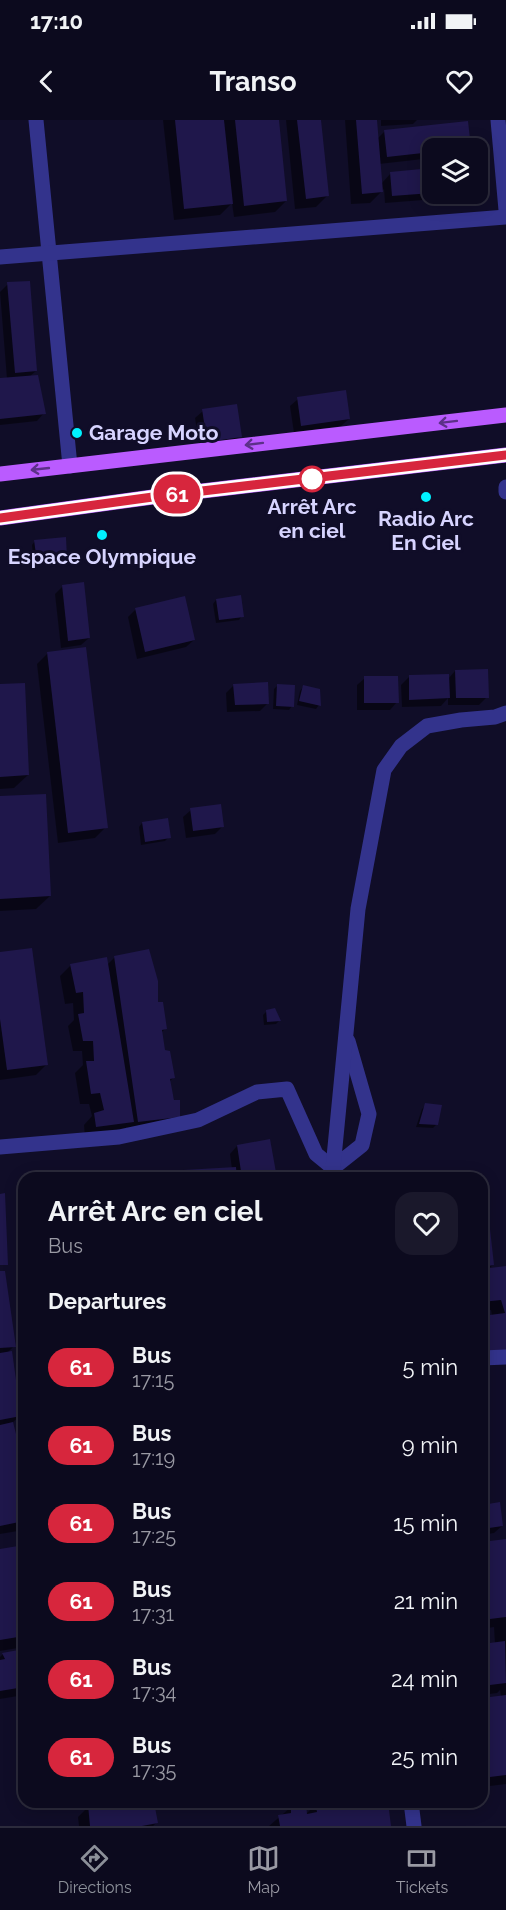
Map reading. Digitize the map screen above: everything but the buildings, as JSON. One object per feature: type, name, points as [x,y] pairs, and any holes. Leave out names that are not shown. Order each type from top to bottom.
[{"type":"main road","points":[[0,474],[506,415]]},
{"type":"main road","points":[[0,518],[160,496],[506,455]]},
{"type":"street","points":[[36,120],[70,466]]},
{"type":"street","points":[[498,120],[506,210]]},
{"type":"street","points":[[0,257],[506,217]]},
{"type":"street","points":[[333,1172],[358,909],[384,770],[401,746],[427,726],[495,717],[506,713]]},
{"type":"street","points":[[334,1172],[363,1145],[369,1114],[346,1033]]},
{"type":"street","points":[[0,1147],[119,1137],[198,1120],[257,1092],[287,1089],[316,1154],[332,1172]]},
{"type":"street","points":[[488,1358],[506,1357]]},
{"type":"street","points":[[412,1808],[414,1826]]},
{"type":"bus line","name":"61","points":[[0,518],[160,496],[506,455]]},
{"type":"place","name":"Garage Moto","points":[[77,433]]},
{"type":"place","name":"Arrêt Arc en ciel","points":[[312,479]]},
{"type":"place","name":"Radio Arc En Ciel","points":[[426,497]]},
{"type":"place","name":"Espace Olympique","points":[[102,535]]}]
